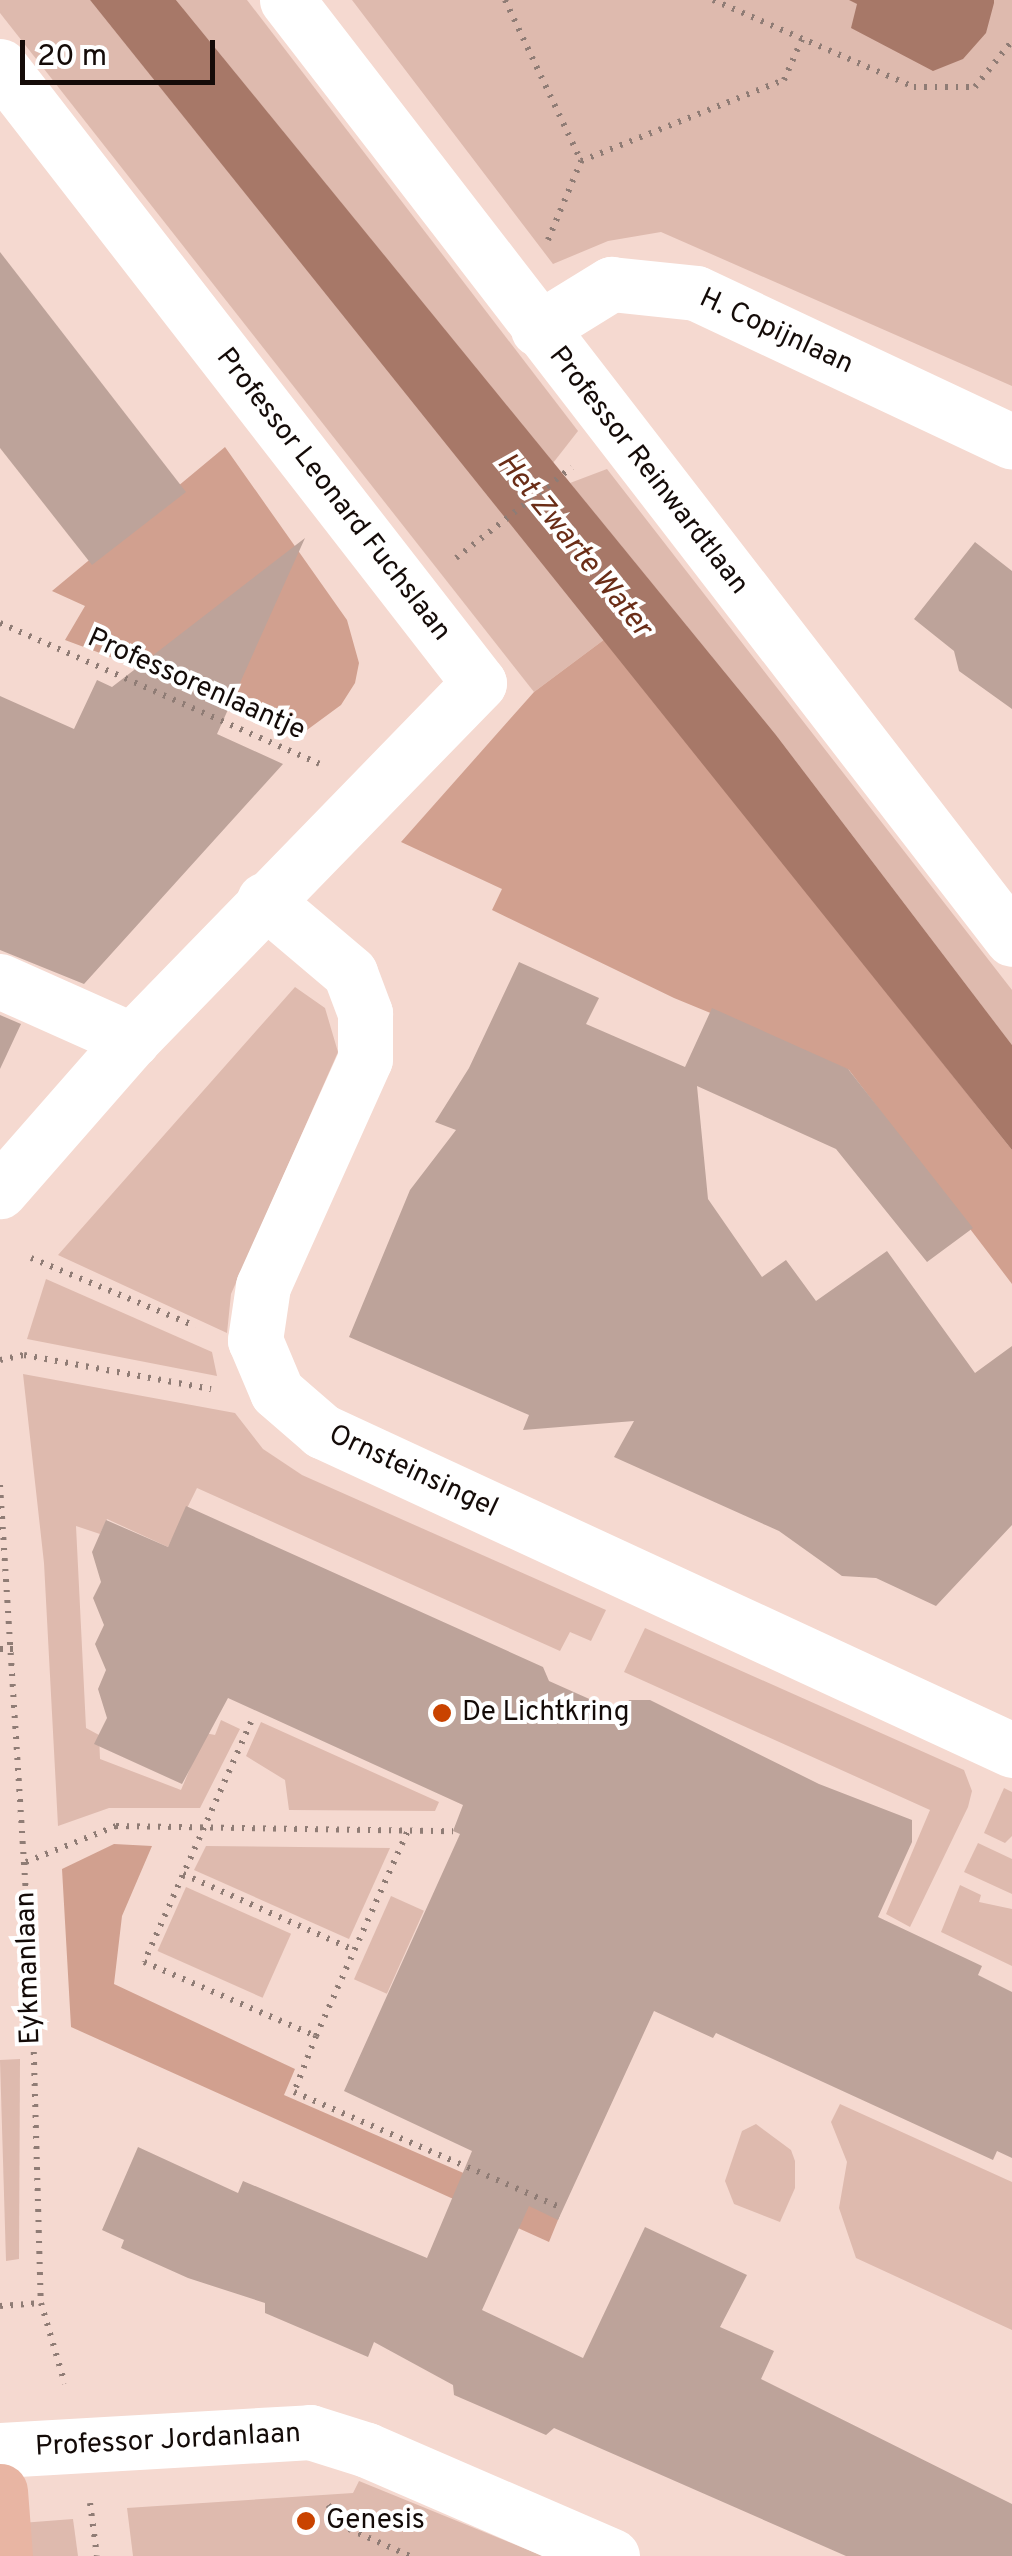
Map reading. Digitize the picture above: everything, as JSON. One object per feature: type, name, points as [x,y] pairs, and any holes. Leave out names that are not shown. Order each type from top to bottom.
[{"type":"main road","points":[[0,2491],[5,2556]]},
{"type":"street","name":"Professor Reinwardtlaan","points":[[287,0],[1012,939]]},
{"type":"street","name":"Professor Leonard Fuchslaan","points":[[0,66],[479,682],[132,1040],[0,1191]]},
{"type":"street","name":"H. Copijnlaan","points":[[529,317],[611,284],[696,293],[1012,442]]},
{"type":"street","points":[[264,900],[350,973],[365,1013],[365,1059],[264,1286],[255,1340],[269,1372]]},
{"type":"street","points":[[0,981],[132,1040]]},
{"type":"street","name":"Ornsteinsingel","points":[[269,1372],[322,1430],[1012,1750]]},
{"type":"street","name":"Professor Jordanlaan","points":[[0,2450],[310,2432],[367,2450],[612,2556]]},
{"type":"path","points":[[505,0],[582,161],[529,317]]},
{"type":"path","points":[[713,0],[914,87],[976,87],[1012,41]]},
{"type":"path","points":[[582,161],[784,80],[802,39]]},
{"type":"path","points":[[503,520],[568,471]]},
{"type":"path","name":"Professorenlaantje","points":[[0,623],[374,788]]},
{"type":"path","points":[[31,1258],[269,1372]]},
{"type":"path","points":[[0,1360],[24,1355],[224,1392],[269,1372]]},
{"type":"path","name":"Eykmanlaan","points":[[0,1485],[15,1649],[26,1862],[41,2303],[84,2446]]},
{"type":"path","points":[[0,1649],[15,1649]]},
{"type":"path","points":[[251,1722],[144,1962],[316,2036]]},
{"type":"path","points":[[26,1862],[116,1826],[453,1831]]},
{"type":"path","points":[[408,1830],[294,2092],[558,2206]]},
{"type":"path","points":[[183,1874],[354,1950]]},
{"type":"path","points":[[0,2306],[41,2303]]},
{"type":"shaded area","points":[[0,0],[90,0],[605,639],[534,692],[0,13]]},
{"type":"shaded area","points":[[176,0],[247,0],[578,431],[553,463]]},
{"type":"shaded area","points":[[352,0],[1012,0],[1012,386],[661,232],[608,241],[553,264]]},
{"type":"shaded area","points":[[225,447],[347,620],[359,663],[355,683],[341,705],[307,730],[65,640],[85,606],[52,591]]},
{"type":"shaded area","points":[[607,469],[1012,990],[1012,1045],[776,735],[570,483]]},
{"type":"shaded area","points":[[605,639],[1012,1150],[1012,1284],[849,1070],[674,998],[492,910],[502,889],[401,842],[534,692]]},
{"type":"shaded area","points":[[295,987],[325,1008],[338,1052],[231,1294],[227,1333],[58,1255]]},
{"type":"shaded area","points":[[46,1279],[212,1352],[217,1376],[27,1339]]},
{"type":"shaded area","points":[[23,1374],[235,1413],[263,1449],[302,1475],[606,1610],[591,1641],[570,1632],[560,1651],[197,1488],[168,1547],[107,1519],[100,1534],[76,1526],[86,1728],[99,1735],[100,1759],[181,1790],[205,1733],[215,1735],[221,1720],[240,1729],[200,1808],[109,1808],[58,1826],[44,1563]]},
{"type":"shaded area","points":[[645,1628],[964,1770],[972,1791],[968,1807],[910,1927],[886,1914],[930,1810],[624,1672]]},
{"type":"shaded area","points":[[261,1722],[439,1802],[435,1811],[289,1810],[285,1780],[246,1756]]},
{"type":"shaded area","points":[[1004,1788],[1012,1792],[1012,1836],[1005,1843],[984,1833]]},
{"type":"shaded area","points":[[978,1843],[1012,1859],[1012,1894],[964,1872]]},
{"type":"shaded area","points":[[114,1844],[152,1846],[122,1916],[114,1984],[295,2069],[284,2095],[560,2215],[549,2242],[71,2027],[62,1869]]},
{"type":"shaded area","points":[[206,1846],[390,1848],[349,1939],[194,1870]]},
{"type":"shaded area","points":[[960,1885],[981,1895],[979,1902],[1012,1909],[1012,1966],[941,1932]]},
{"type":"shaded area","points":[[186,1887],[291,1934],[263,1998],[158,1951]]},
{"type":"shaded area","points":[[391,1896],[424,1911],[387,1994],[354,1979]]},
{"type":"shaded area","points":[[20,2059],[19,2259],[6,2261],[0,2060]]},
{"type":"shaded area","points":[[840,2104],[1012,2182],[1012,2330],[856,2258],[839,2208],[847,2162],[831,2122]]},
{"type":"shaded area","points":[[756,2124],[791,2150],[795,2161],[795,2188],[780,2222],[734,2204],[725,2181],[742,2131]]},
{"type":"shaded area","points":[[359,2481],[543,2556],[133,2556],[127,2508],[353,2493]]},
{"type":"shaded area","points":[[73,2519],[78,2556],[23,2556],[21,2523]]},
{"type":"water","name":"Het Zwarte Water","points":[[90,0],[176,0],[776,735],[1012,1045],[1012,1150]]},
{"type":"water","points":[[849,0],[994,3],[986,33],[963,59],[933,71],[851,28],[857,4]]},
{"type":"building","points":[[0,252],[186,492],[92,565],[0,448]]},
{"type":"building","points":[[305,538],[217,734],[283,764],[84,984],[0,950],[0,696],[74,729],[97,680],[112,687]]},
{"type":"building","points":[[975,542],[1012,571],[1012,709],[959,671],[954,651],[914,619]]},
{"type":"building","points":[[519,962],[599,998],[586,1024],[685,1067],[712,1008],[848,1069],[973,1228],[927,1262],[836,1149],[697,1086],[708,1199],[762,1277],[786,1260],[816,1301],[887,1251],[975,1373],[1012,1346],[1012,1525],[936,1606],[876,1578],[842,1576],[779,1531],[614,1457],[634,1421],[523,1430],[529,1415],[349,1337],[410,1190],[456,1130],[435,1122],[469,1068]]},
{"type":"building","points":[[0,1015],[21,1024],[0,1069]]},
{"type":"building","points":[[186,1506],[543,1667],[549,1681],[623,1714],[629,1700],[650,1700],[819,1784],[912,1820],[912,1842],[878,1917],[982,1966],[978,1975],[1012,1992],[1012,2158],[997,2151],[993,2160],[716,2033],[713,2038],[654,2011],[558,2220],[529,2206],[482,2310],[583,2358],[645,2227],[747,2275],[720,2327],[774,2351],[761,2379],[1012,2504],[1012,2556],[846,2556],[554,2428],[546,2435],[454,2395],[453,2385],[374,2342],[368,2357],[265,2313],[265,2303],[188,2278],[121,2248],[124,2240],[102,2230],[138,2147],[238,2193],[243,2181],[427,2258],[472,2151],[344,2091],[460,1834],[453,1831],[463,1805],[228,1698],[182,1784],[94,1744],[107,1718],[98,1689],[106,1670],[95,1644],[104,1625],[93,1598],[101,1582],[92,1552],[106,1520],[168,1547]]},
{"type":"place","name":"De Lichtkring","points":[[442,1713]]},
{"type":"place","name":"Genesis","points":[[306,2521]]}]
